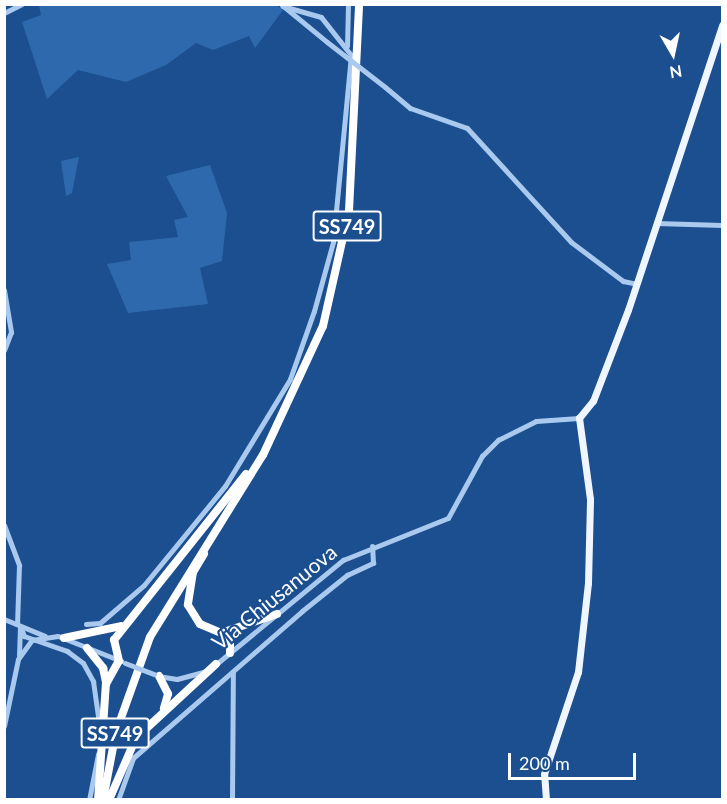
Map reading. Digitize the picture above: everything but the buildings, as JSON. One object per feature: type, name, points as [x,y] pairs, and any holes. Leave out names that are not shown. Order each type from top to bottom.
[{"type":"highway","name":"SS749","points":[[103,800],[116,732],[150,638],[274,434],[315,346],[345,237],[358,110],[359,4]]},
{"type":"highway","points":[[106,684],[122,662],[113,646],[121,626],[274,434]]},
{"type":"highway","points":[[230,653],[230,637],[193,616],[189,588],[193,572],[246,483]]},
{"type":"highway","points":[[224,632],[276,614]]},
{"type":"highway","points":[[64,638],[121,626]]},
{"type":"highway","points":[[87,648],[103,668],[106,684],[98,800]]},
{"type":"highway","points":[[109,800],[125,755],[164,710],[216,664]]},
{"type":"highway","points":[[157,675],[168,694],[164,710]]},
{"type":"main road","points":[[546,800],[544,774],[578,672],[588,583],[590,500],[579,418],[593,401],[637,284],[723,25]]},
{"type":"street","points":[[86,624],[100,623],[144,585],[232,477],[290,379],[318,297],[333,242],[348,125],[352,71],[347,46],[348,4]]},
{"type":"street","points":[[282,5],[321,17],[347,46]]},
{"type":"street","points":[[282,5],[410,108],[467,128],[571,242],[623,281],[637,284]]},
{"type":"street","points":[[4,13],[18,6]]},
{"type":"street","points":[[656,223],[723,225]]},
{"type":"street","points":[[4,290],[10,332],[4,350]]},
{"type":"street","name":"Via Chiusanuova","points":[[47,636],[64,638],[157,675],[187,678],[216,664],[343,560],[372,546],[448,518],[482,456],[498,440],[536,422],[579,418]]},
{"type":"street","points":[[4,525],[19,565],[18,659],[4,726]]},
{"type":"street","points":[[118,800],[133,758],[339,581],[373,563],[372,546]]},
{"type":"street","points":[[4,619],[47,636]]},
{"type":"street","points":[[19,625],[32,640],[77,656],[93,681],[100,727],[89,800]]},
{"type":"street","points":[[18,659],[32,640],[47,636]]},
{"type":"street","points":[[232,800],[233,672]]},
{"type":"shaded area","points":[[275,4],[283,10],[255,48],[249,36],[213,50],[196,43],[166,65],[126,82],[78,70],[47,99],[22,22],[41,15],[39,5]]},
{"type":"shaded area","points":[[79,157],[72,193],[66,196],[61,161]]},
{"type":"shaded area","points":[[210,165],[227,213],[222,261],[200,268],[208,304],[128,313],[107,264],[131,260],[129,242],[178,237],[174,220],[188,217],[166,176]]}]
